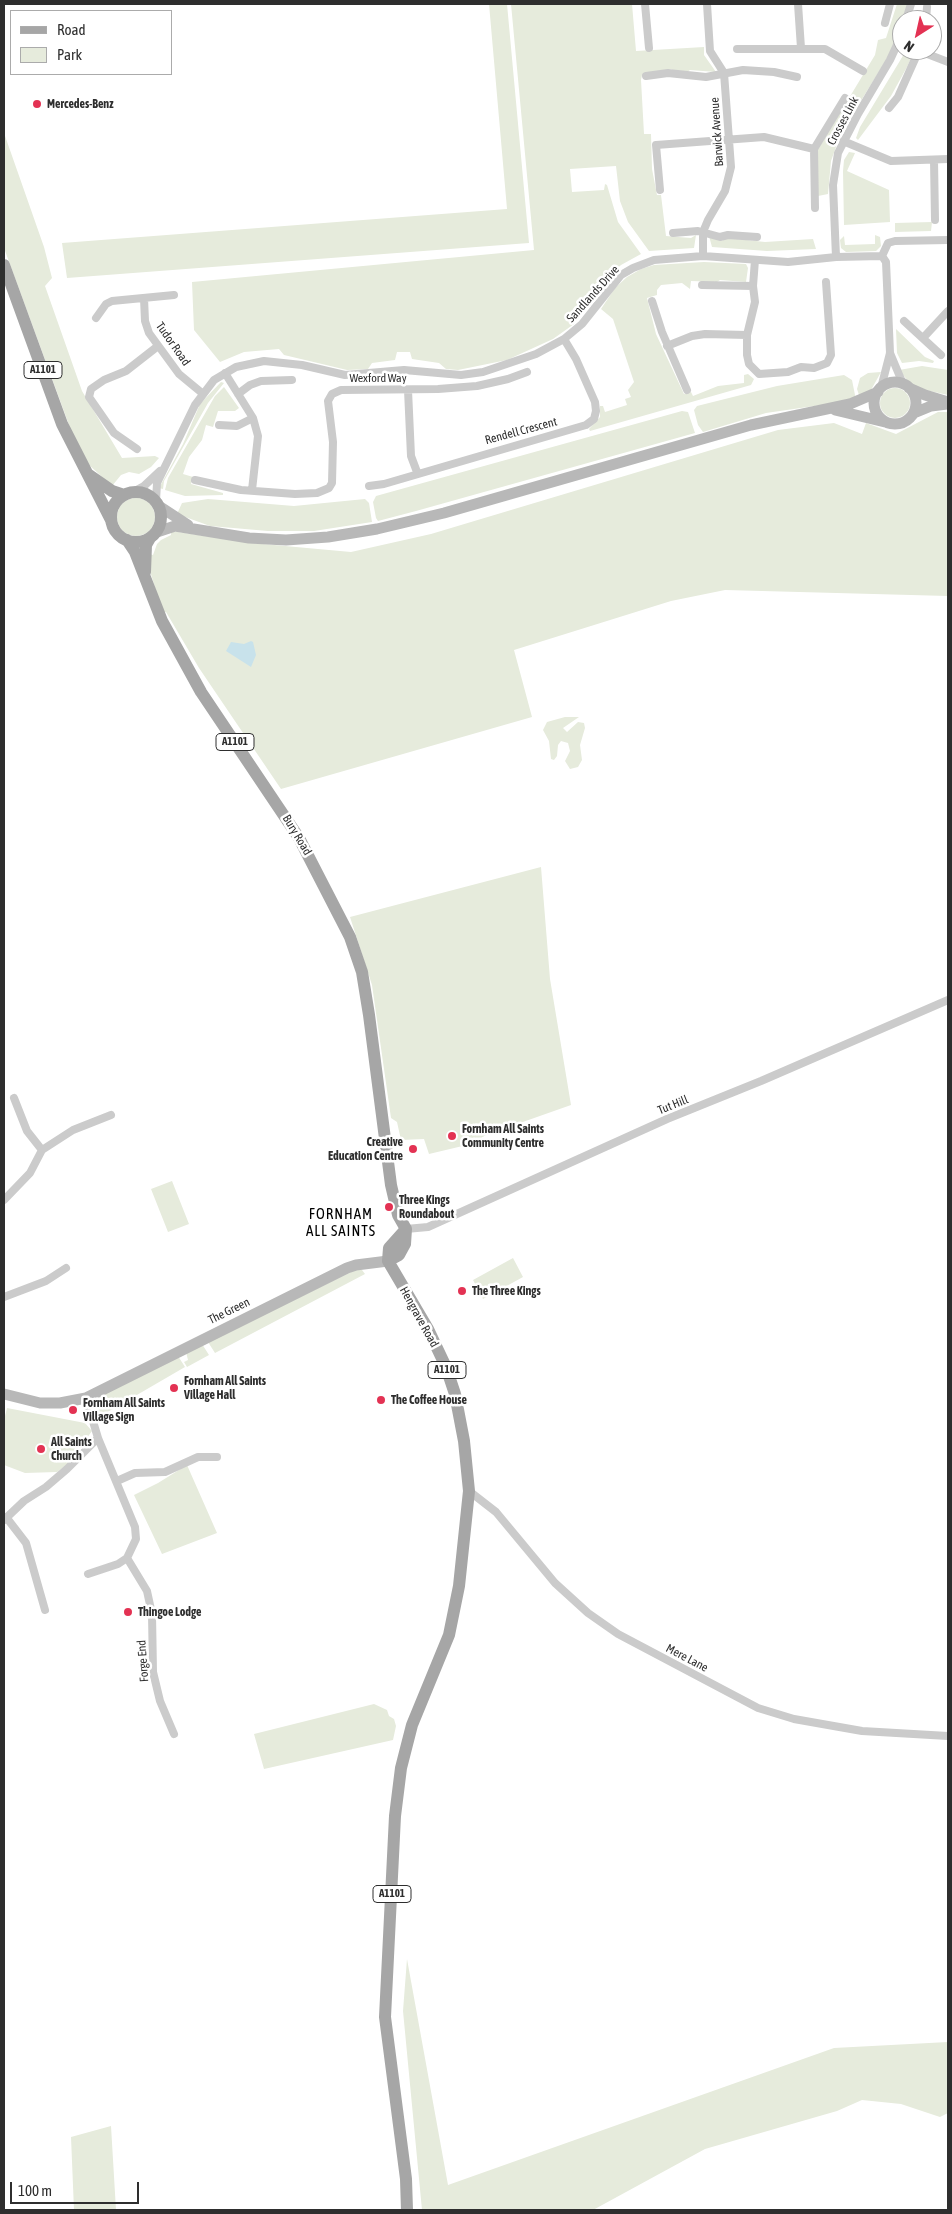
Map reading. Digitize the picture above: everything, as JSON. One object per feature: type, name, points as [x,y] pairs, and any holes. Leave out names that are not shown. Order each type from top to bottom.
[{"type":"main road","name":"A1101","points":[[4,265],[62,424],[111,520]]},
{"type":"main road","points":[[192,528],[142,492],[129,493],[114,506],[111,520],[116,532],[127,540],[135,542],[154,535],[165,527],[192,528],[222,534],[286,540],[328,537],[377,530],[454,510],[751,425],[850,404],[896,382],[925,396],[948,403]]},
{"type":"main road","points":[[828,409],[899,424],[910,418],[914,413],[916,403],[906,386]]},
{"type":"main road","points":[[879,390],[875,410],[887,422]]},
{"type":"main road","points":[[914,413],[930,406],[948,403]]},
{"type":"main road","name":"A1101","points":[[87,473],[112,491],[129,493]]},
{"type":"main road","points":[[154,535],[161,519],[157,504]]},
{"type":"main road","name":"Bury Road","points":[[145,580],[146,551],[154,535]]},
{"type":"main road","name":"Bury Road","points":[[127,540],[135,552],[162,621],[201,692],[299,838],[315,865],[350,937],[362,972],[391,1185],[398,1215],[406,1229]]},
{"type":"main road","points":[[388,1261],[399,1255],[405,1244],[406,1229]]},
{"type":"main road","name":"The Green","points":[[4,1394],[40,1403],[60,1403],[86,1398],[346,1268],[388,1261]]},
{"type":"main road","name":"Hengrave Road","points":[[388,1261],[428,1329],[449,1376],[455,1394],[464,1441],[469,1491]]},
{"type":"main road","name":"A1101","points":[[407,2210],[406,2179],[385,2017],[396,1816],[401,1768],[412,1725],[448,1635],[460,1586],[469,1491]]},
{"type":"street","points":[[645,4],[649,48]]},
{"type":"street","name":"Barwick Avenue","points":[[703,256],[703,232],[729,180],[731,167],[724,73],[710,51],[707,4]]},
{"type":"street","points":[[798,4],[801,48]]},
{"type":"street","points":[[885,23],[890,4]]},
{"type":"street","points":[[737,49],[825,49],[863,71]]},
{"type":"street","name":"Crosses Link","points":[[836,257],[834,185],[838,153],[843,141],[892,58]]},
{"type":"street","points":[[889,108],[898,97],[914,60]]},
{"type":"street","points":[[646,76],[668,73],[706,77],[743,70],[774,72],[797,77]]},
{"type":"street","points":[[815,208],[814,149],[845,98]]},
{"type":"street","points":[[675,134],[675,144]]},
{"type":"street","points":[[660,190],[656,145],[764,137],[814,149]]},
{"type":"street","points":[[843,141],[890,161],[948,159]]},
{"type":"street","points":[[934,160],[935,220]]},
{"type":"street","points":[[673,233],[703,232],[720,237],[728,235],[757,238]]},
{"type":"street","points":[[879,390],[890,353],[886,262],[882,256],[888,243],[895,241],[948,240]]},
{"type":"street","name":"Sandlands Drive","points":[[157,504],[157,483],[202,393],[214,380],[242,365],[264,361],[284,362],[345,375],[404,370],[460,375],[483,372],[536,354],[564,339],[582,324],[621,275],[654,260],[703,256],[788,262],[836,257],[882,256]]},
{"type":"street","points":[[755,260],[753,286],[756,302],[747,335],[749,364],[758,374],[780,373],[801,367],[823,366],[828,362],[831,355],[826,282]]},
{"type":"street","points":[[702,285],[753,286]]},
{"type":"street","points":[[96,318],[106,304],[112,301],[174,295]]},
{"type":"street","name":"Tudor Road","points":[[144,298],[145,321],[149,333],[180,374],[202,393]]},
{"type":"street","points":[[652,301],[667,346],[687,390]]},
{"type":"street","points":[[923,338],[948,311]]},
{"type":"street","points":[[904,321],[941,355]]},
{"type":"street","points":[[667,346],[692,336],[705,334],[747,335]]},
{"type":"street","name":"Rendell Crescent","points":[[369,486],[384,484],[417,472],[586,425],[594,419],[596,411],[591,389],[564,339]]},
{"type":"street","points":[[137,449],[114,433],[89,397],[91,389],[104,380],[126,371],[158,346]]},
{"type":"street","points":[[890,353],[906,386]]},
{"type":"street","name":"Wexford Way","points":[[195,480],[208,484],[252,490],[295,494],[317,492],[329,488],[332,483],[333,442],[328,402],[332,394],[341,390],[477,389],[528,372]]},
{"type":"street","points":[[225,373],[253,418],[258,436],[252,490]]},
{"type":"street","points":[[238,394],[250,385],[261,381],[292,380]]},
{"type":"street","points":[[408,390],[411,456],[417,472]]},
{"type":"street","points":[[219,425],[238,426],[253,418]]},
{"type":"street","name":"Sandlands Drive","points":[[129,493],[144,486],[165,466]]},
{"type":"street","name":"Tut Hill","points":[[406,1229],[428,1227],[667,1119],[761,1081],[948,1000]]},
{"type":"street","points":[[14,1098],[27,1130],[42,1150]]},
{"type":"street","points":[[4,1200],[30,1173],[42,1150],[73,1130],[112,1115]]},
{"type":"street","points":[[4,1296],[46,1281],[66,1268]]},
{"type":"street","points":[[86,1398],[98,1438],[135,1527],[136,1539],[127,1558],[118,1564],[88,1574]]},
{"type":"street","points":[[45,1610],[26,1544],[5,1518],[53,1481],[98,1438]]},
{"type":"street","points":[[117,1482],[135,1473],[165,1472],[198,1457],[217,1457]]},
{"type":"street","name":"Mere Lane","points":[[469,1491],[496,1512],[555,1583],[588,1612],[618,1634],[758,1708],[794,1719],[862,1732],[948,1736]]},
{"type":"street","name":"Forge End","points":[[127,1558],[147,1591],[152,1614],[153,1672],[160,1701],[174,1734]]},
{"type":"green space","points":[[489,4],[507,4],[529,243],[67,278],[62,243],[507,209]]},
{"type":"green space","points":[[511,4],[632,4],[636,51],[704,47],[704,55],[716,72],[690,70],[687,72],[675,72],[671,69],[642,75],[641,80],[644,134],[651,134],[652,169],[657,195],[661,195],[666,236],[691,238],[696,235],[694,248],[649,251],[628,222],[620,201],[616,166],[570,169],[572,192],[604,190],[605,184],[607,185],[618,222],[641,254],[621,265],[605,279],[574,324],[553,339],[507,360],[458,370],[446,369],[439,363],[412,359],[410,352],[397,352],[395,360],[372,363],[368,369],[347,370],[284,355],[279,349],[244,352],[220,362],[194,330],[192,282],[534,250]]},
{"type":"green space","points":[[897,4],[908,4],[906,10],[895,10]]},
{"type":"green space","points":[[892,19],[891,52],[841,133],[831,161],[828,194],[818,196],[817,151],[875,55],[878,40],[886,38]]},
{"type":"green space","points":[[900,60],[910,60],[891,96],[858,140],[856,138],[860,127]]},
{"type":"green space","points":[[4,133],[44,247],[52,278],[45,286],[82,391],[122,458],[155,456],[159,458],[151,467],[139,474],[129,472],[121,475],[112,486],[88,464],[76,444],[4,248]]},
{"type":"green space","points":[[849,152],[855,153],[847,171],[889,190],[890,222],[844,225],[843,171],[844,160]]},
{"type":"green space","points":[[932,222],[931,231],[895,232],[895,223]]},
{"type":"green space","points":[[875,235],[880,237],[881,246],[876,251],[846,252],[841,248],[840,240],[844,236],[845,245],[875,244]]},
{"type":"green space","points":[[709,236],[721,241],[728,238],[765,242],[813,239],[816,249],[767,251],[712,247]]},
{"type":"green space","points":[[704,262],[746,264],[748,268],[746,282],[720,280],[717,282],[691,281],[690,289],[682,283],[661,285],[657,290],[657,295],[647,298],[656,334],[684,394],[691,392],[693,396],[718,386],[744,383],[744,375],[748,374],[754,379],[751,385],[590,431],[589,429],[600,417],[600,406],[603,406],[605,412],[627,405],[625,399],[631,397],[628,390],[634,382],[613,319],[601,309],[615,288],[627,277],[641,269],[654,265]]},
{"type":"green space","points":[[896,329],[925,357],[934,361],[933,363],[919,361],[902,363],[897,353]]},
{"type":"green space","points":[[922,366],[948,370],[948,395],[921,389],[908,381],[899,370]]},
{"type":"green space","points":[[881,372],[871,390],[860,398],[857,389],[860,378],[868,373]]},
{"type":"green space","points":[[844,375],[852,380],[856,400],[766,413],[703,432],[698,425],[694,410],[697,406],[777,386]]},
{"type":"green space","points":[[221,382],[224,383],[208,403],[164,481],[163,489],[159,488],[183,444],[200,404]]},
{"type":"green space","points":[[224,387],[239,408],[235,411],[218,411],[213,427],[206,425],[202,440],[189,457],[183,474],[193,477],[191,484],[223,493],[223,495],[185,496],[165,490],[168,478],[215,396]]},
{"type":"green space","points":[[895,388],[906,392],[910,403],[906,414],[895,418],[884,414],[880,403],[884,392]]},
{"type":"green space","points":[[682,411],[688,412],[695,433],[416,511],[378,521],[376,518],[373,502],[376,496]]},
{"type":"green space","points":[[938,412],[948,412],[948,596],[725,590],[671,601],[514,650],[532,717],[281,789],[199,668],[166,612],[163,613],[149,568],[149,554],[153,555],[157,544],[171,535],[171,531],[252,543],[351,552],[431,534],[778,430],[834,423],[862,434],[866,423],[896,434]]},
{"type":"green space","points":[[136,498],[149,504],[155,517],[149,530],[136,536],[123,530],[117,517],[123,504]]},
{"type":"green space","points":[[208,499],[294,506],[365,499],[369,503],[372,522],[314,531],[268,531],[210,526],[177,514],[182,503]]},
{"type":"green space","points":[[565,717],[579,717],[563,728],[567,732],[578,722],[584,723],[585,728],[580,745],[582,760],[578,767],[570,769],[565,761],[570,751],[568,743],[561,741],[558,745],[557,756],[554,760],[551,759],[549,741],[543,730],[547,722]]},
{"type":"green space","points":[[541,867],[550,979],[571,1105],[486,1135],[471,1144],[429,1154],[424,1139],[401,1140],[397,1122],[391,1118],[372,985],[350,917]]},
{"type":"green space","points":[[172,1181],[189,1224],[168,1232],[151,1189]]},
{"type":"green space","points":[[513,1258],[523,1277],[483,1299],[473,1280]]},
{"type":"green space","points":[[355,1270],[362,1270],[365,1274],[215,1353],[208,1342]]},
{"type":"green space","points":[[202,1344],[209,1355],[187,1367],[184,1362],[188,1360],[186,1352]]},
{"type":"green space","points":[[178,1356],[185,1367],[99,1417],[95,1406],[97,1398]]},
{"type":"green space","points":[[7,1408],[85,1423],[92,1431],[68,1464],[57,1472],[25,1473],[4,1465],[4,1420]]},
{"type":"green space","points":[[187,1465],[217,1533],[162,1554],[134,1495]]},
{"type":"green space","points":[[374,1704],[387,1710],[389,1716],[394,1719],[396,1726],[393,1740],[264,1769],[254,1734]]},
{"type":"green space","points":[[407,1959],[448,2185],[834,2048],[948,2042],[948,2113],[940,2117],[901,2104],[862,2100],[837,2111],[705,2149],[593,2210],[422,2210],[403,2011]]},
{"type":"green space","points":[[111,2126],[116,2210],[74,2210],[71,2137]]},
{"type":"water","points":[[231,642],[244,644],[253,642],[256,655],[251,667],[226,651]]},
{"type":"place","name":"Mercedes-Benz","points":[[37,104]]},
{"type":"place","name":"Fornham All Saints Community Centre","points":[[452,1136]]},
{"type":"place","name":"Creative Education Centre","points":[[413,1149]]},
{"type":"place","name":"Three Kings Roundabout","points":[[389,1207]]},
{"type":"place","name":"The Three Kings","points":[[462,1291]]},
{"type":"place","name":"Fornham All Saints Village Hall","points":[[174,1388]]},
{"type":"place","name":"The Coffee House","points":[[381,1400]]},
{"type":"place","name":"Fornham All Saints Village Sign","points":[[73,1410]]},
{"type":"place","name":"All Saints Church","points":[[41,1449]]},
{"type":"place","name":"Thingoe Lodge","points":[[128,1612]]},
{"type":"district","name":"FORNHAM ALL SAINTS","points":[[341,1222]]}]
